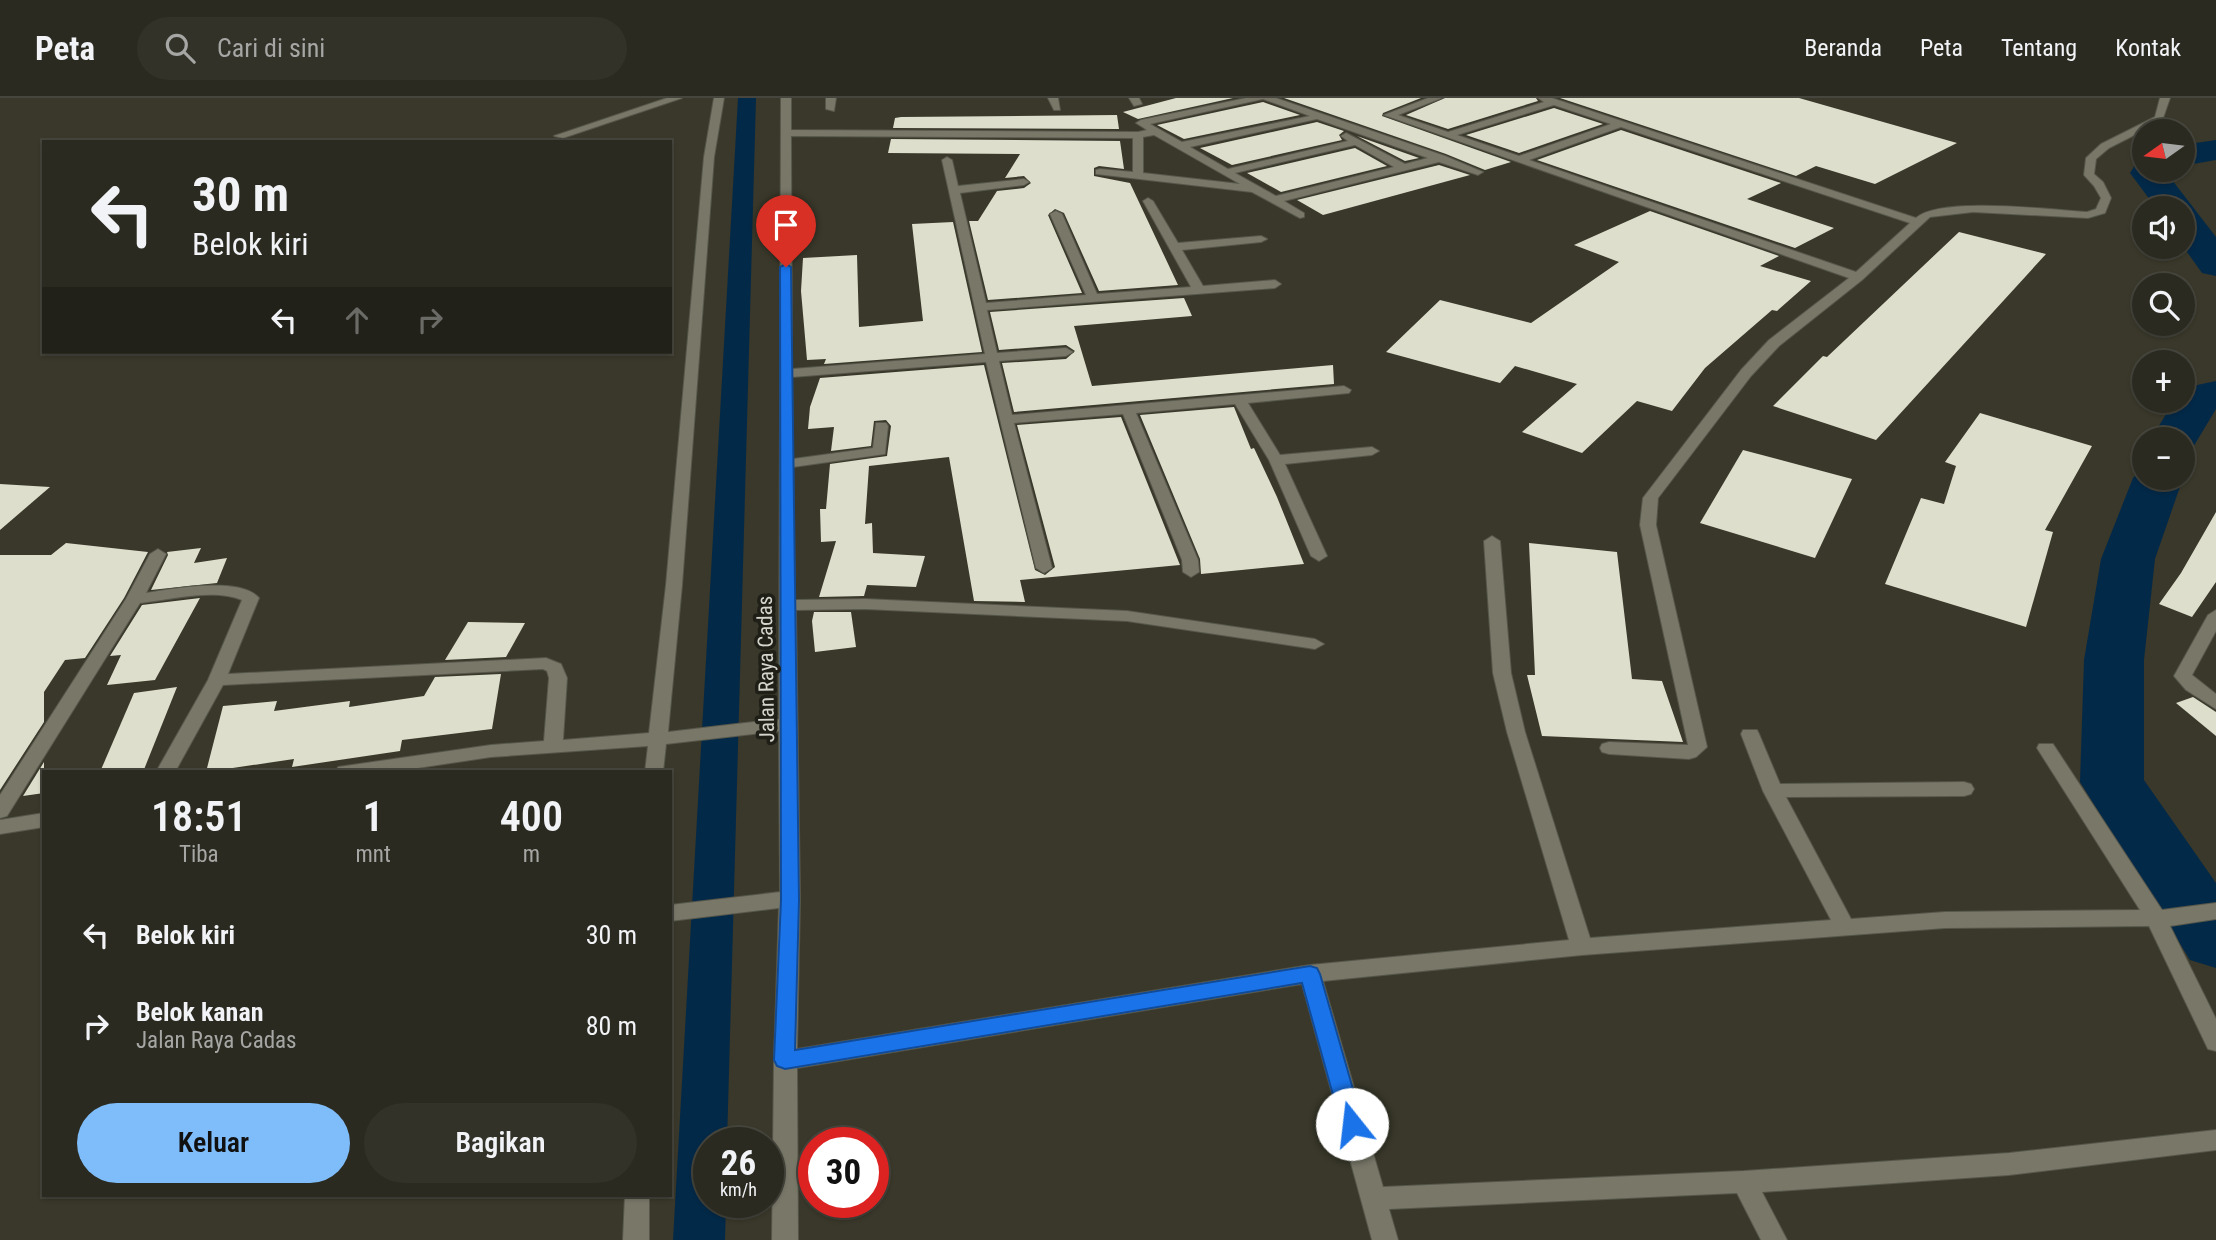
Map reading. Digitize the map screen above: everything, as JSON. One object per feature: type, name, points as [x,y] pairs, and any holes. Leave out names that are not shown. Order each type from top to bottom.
[{"type":"street","points":[[559,136],[677,98]]},
{"type":"street","points":[[654,770],[660,738],[674,585],[709,157],[719,98]]},
{"type":"street","name":"Jalan Raya Cadas","points":[[785,1240],[785,1060],[781,900],[783,724],[788,605],[786,98]]},
{"type":"street","points":[[1259,98],[1141,123],[1300,215]]},
{"type":"street","points":[[1267,98],[1478,172]]},
{"type":"street","points":[[1437,98],[1389,114],[1858,277]]},
{"type":"street","points":[[1609,748],[1689,753],[1698,747],[1679,672],[1647,510],[1651,499],[1746,373],[1774,344],[1858,277],[1917,222],[1941,211],[1962,209],[2088,215],[2101,211],[2106,198],[2099,184],[2089,176],[2091,158],[2105,146],[2159,118],[2165,98]]},
{"type":"street","points":[[1448,135],[1548,100],[1917,222]]},
{"type":"street","points":[[1292,107],[1404,169]]},
{"type":"street","points":[[1179,146],[1312,118]]},
{"type":"street","points":[[1521,159],[1623,123]]},
{"type":"street","points":[[786,133],[1138,135],[1154,131]]},
{"type":"street","points":[[1138,135],[1138,176]]},
{"type":"street","points":[[1227,172],[1356,142]]},
{"type":"street","points":[[1275,200],[1441,158]]},
{"type":"street","points":[[947,160],[1006,420],[1044,568]]},
{"type":"street","points":[[1100,172],[1257,190]]},
{"type":"street","points":[[954,190],[1024,182]]},
{"type":"street","points":[[1148,201],[1199,290]]},
{"type":"street","points":[[1056,214],[1093,298]]},
{"type":"street","points":[[1174,247],[1261,239]]},
{"type":"street","points":[[981,307],[1275,284]]},
{"type":"street","points":[[785,374],[1066,352]]},
{"type":"street","points":[[1006,420],[1344,390]]},
{"type":"street","points":[[1240,401],[1276,460],[1319,556]]},
{"type":"street","points":[[1128,410],[1189,560],[1191,572]]},
{"type":"street","points":[[786,464],[880,451],[881,426]]},
{"type":"street","points":[[1276,460],[1372,451]]},
{"type":"street","points":[[1492,541],[1502,673],[1516,732],[1582,947]]},
{"type":"street","points":[[0,811],[134,599],[158,554]]},
{"type":"street","points":[[134,599],[219,592],[249,596],[251,604],[217,680],[166,770]]},
{"type":"street","points":[[788,605],[865,604],[1127,616],[1315,644]]},
{"type":"street","points":[[2216,615],[2183,676],[2216,703]]},
{"type":"street","points":[[217,680],[552,664],[558,678],[553,747]]},
{"type":"street","points":[[359,770],[491,751],[660,738],[783,724]]},
{"type":"street","points":[[1750,734],[1773,791],[1845,927]]},
{"type":"street","points":[[2046,748],[2165,918],[2216,1041]]},
{"type":"street","points":[[1773,791],[1964,789]]},
{"type":"street","points":[[0,827],[42,820]]},
{"type":"street","points":[[672,913],[781,900]]},
{"type":"street","points":[[785,1060],[1310,974],[1582,947],[1945,919],[2165,918],[2216,911]]},
{"type":"street","points":[[1310,974],[1385,1240]]},
{"type":"street","points":[[1373,1199],[1744,1182],[2009,1164],[2216,1140]]},
{"type":"street","points":[[1744,1182],[1774,1240]]},
{"type":"street","points":[[636,1240],[637,1197]]},
{"type":"building","points":[[1176,98],[1233,98],[1138,119],[1123,112]]},
{"type":"building","points":[[1284,98],[1421,98],[1383,113],[1382,116],[1511,162],[1485,170]]},
{"type":"building","points":[[1445,98],[1536,98],[1538,101],[1448,129],[1406,115]]},
{"type":"building","points":[[1560,98],[1799,98],[1957,143],[1875,184],[1816,166],[1796,176]]},
{"type":"building","points":[[1263,102],[1300,115],[1184,139],[1157,125]]},
{"type":"building","points":[[1554,108],[1603,124],[1519,153],[1466,135]]},
{"type":"building","points":[[1117,115],[1119,129],[893,128],[895,118],[901,117]]},
{"type":"building","points":[[1317,122],[1344,131],[1339,135],[1342,140],[1232,165],[1200,148]]},
{"type":"building","points":[[1621,130],[1781,183],[1747,199],[1834,228],[1795,248],[1537,160]]},
{"type":"building","points":[[1357,136],[1419,158],[1405,161]]},
{"type":"building","points":[[891,139],[1120,141],[1124,169],[1099,166],[1094,168],[1094,176],[1130,183],[1178,285],[1099,291],[1064,213],[1055,209],[1048,215],[1082,293],[988,300],[969,221],[978,221],[997,191],[1024,188],[1031,183],[1024,176],[1005,178],[1020,154],[888,153]]},
{"type":"building","points":[[1355,148],[1387,166],[1281,192],[1247,173]]},
{"type":"building","points":[[1439,165],[1470,175],[1323,215],[1297,200]]},
{"type":"building","points":[[1650,211],[1779,256],[1760,266],[1811,281],[1777,311],[1772,310],[1705,368],[1672,411],[1637,401],[1582,453],[1522,432],[1577,384],[1515,366],[1500,383],[1386,352],[1440,300],[1531,323],[1619,262],[1574,245]]},
{"type":"building","points":[[953,222],[982,352],[824,364],[826,359],[807,360],[801,291],[803,258],[857,255],[859,327],[923,321],[912,224]]},
{"type":"building","points":[[1959,232],[2046,254],[1876,440],[1773,406],[1823,356],[1827,357]]},
{"type":"building","points":[[1184,298],[1192,316],[1074,326],[1092,386],[1333,365],[1334,384],[1014,412],[1002,363],[1066,359],[1075,351],[1066,345],[999,350],[990,312]]},
{"type":"building","points":[[984,365],[1035,570],[1045,575],[1055,567],[1017,425],[1121,417],[1180,565],[1020,580],[1025,602],[974,601],[949,457],[869,466],[865,524],[872,523],[873,553],[925,556],[916,587],[867,585],[864,596],[819,597],[836,541],[821,542],[820,509],[826,509],[830,464],[887,456],[891,426],[886,420],[874,421],[871,446],[831,451],[834,427],[808,429],[810,407],[820,378]]},
{"type":"building","points":[[1234,407],[1251,449],[1254,448],[1277,497],[1304,564],[1201,574],[1200,559],[1140,415]]},
{"type":"building","points":[[1980,413],[2092,446],[2045,530],[2053,532],[2026,627],[1885,584],[1921,498],[1944,504],[1956,466],[1945,462]]},
{"type":"building","points":[[1743,450],[1852,479],[1815,558],[1700,523]]},
{"type":"building","points":[[0,484],[50,487],[0,530]]},
{"type":"building","points":[[2216,512],[2216,582],[2192,617],[2159,604],[2181,573]]},
{"type":"building","points":[[66,543],[148,552],[124,598],[85,658],[65,660],[44,692],[44,722],[0,790],[0,555],[51,555]]},
{"type":"building","points":[[1529,543],[1617,552],[1632,679],[1662,681],[1683,742],[1542,736],[1527,675],[1535,675]]},
{"type":"building","points":[[201,548],[194,563],[227,558],[217,583],[151,590],[167,552]]},
{"type":"building","points":[[200,598],[155,680],[107,685],[121,655],[110,656],[142,605]]},
{"type":"building","points":[[814,612],[851,612],[856,647],[815,652],[812,621]]},
{"type":"building","points":[[468,622],[525,623],[506,657],[445,660]]},
{"type":"building","points":[[501,674],[492,729],[402,740],[400,751],[292,767],[294,759],[207,770],[223,706],[277,701],[274,711],[350,701],[349,707],[424,696],[435,677]]},
{"type":"building","points":[[177,687],[144,770],[101,770],[134,693]]},
{"type":"building","points":[[2193,697],[2216,712],[2216,736],[2176,703]]},
{"type":"building","points":[[44,762],[42,793],[23,796]]},
{"type":"waterway","points":[[699,1240],[747,98]]},
{"type":"waterway","points":[[2195,154],[2216,150]]},
{"type":"waterway","points":[[2155,182],[2166,196]]},
{"type":"waterway","points":[[2195,236],[2216,264]]},
{"type":"waterway","points":[[2182,427],[2199,398],[2216,395]]},
{"type":"waterway","points":[[2154,490],[2128,559],[2114,660],[2112,782],[2216,940]]},
{"type":"route","points":[[786,267],[790,900],[785,1060],[1310,974],[1352,1124]]}]
